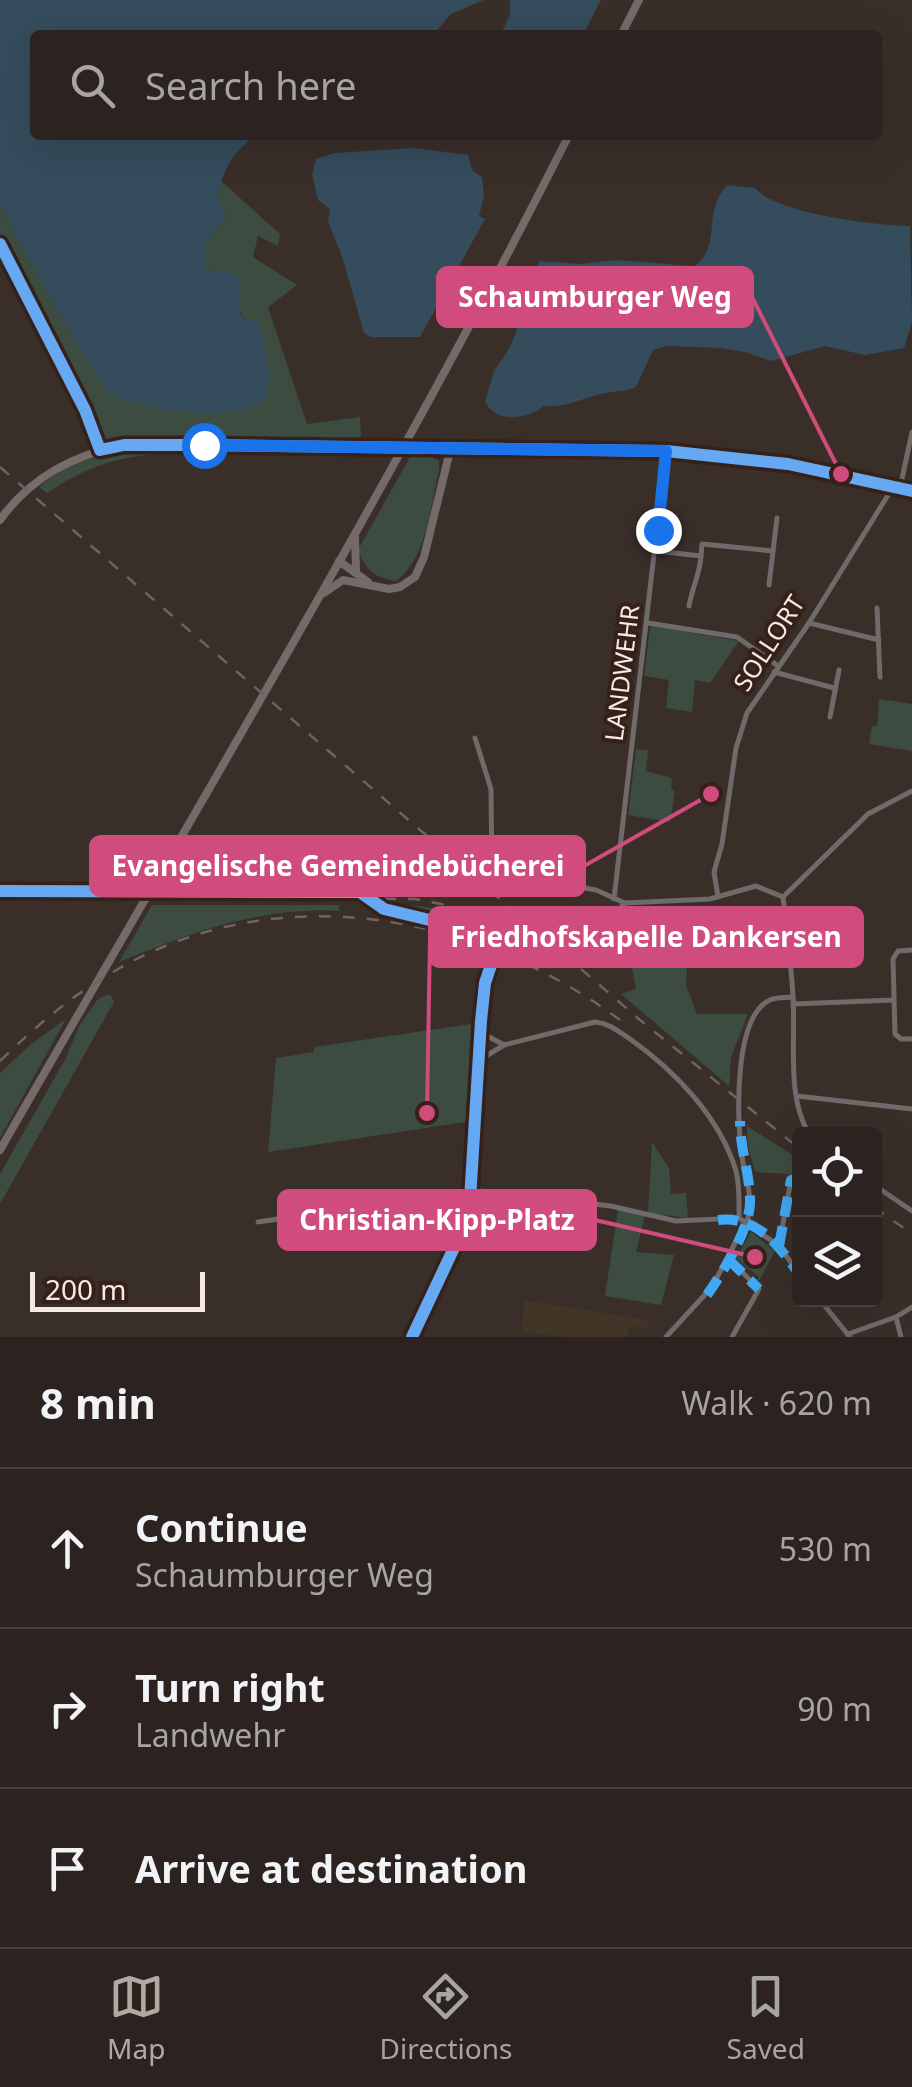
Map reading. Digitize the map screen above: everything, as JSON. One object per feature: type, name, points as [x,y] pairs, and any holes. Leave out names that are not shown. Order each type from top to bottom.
[{"type":"main road","points":[[623,30],[638,0]]},
{"type":"main road","points":[[0,1150],[318,600],[566,140]]},
{"type":"main road","points":[[337,565],[383,588],[410,582],[421,568],[452,447]]},
{"type":"main road","points":[[355,532],[356,576]]},
{"type":"main road","points":[[318,600],[338,582],[356,576]]},
{"type":"street","points":[[0,244],[86,410],[100,450]]},
{"type":"street","name":"SOLLORT","points":[[718,897],[714,872],[724,834],[736,748],[747,713],[896,488],[912,432]]},
{"type":"street","points":[[0,520],[32,484],[71,460],[100,450],[142,445],[666,451],[788,464],[912,490]]},
{"type":"street","name":"LANDWEHR","points":[[614,899],[666,451]]},
{"type":"street","points":[[769,585],[776,518]]},
{"type":"street","points":[[690,606],[692,588],[699,576],[702,544],[773,550]]},
{"type":"street","points":[[656,551],[701,556]]},
{"type":"street","points":[[878,608],[880,677]]},
{"type":"street","points":[[648,623],[737,637],[776,669],[834,688]]},
{"type":"street","points":[[808,623],[879,640]]},
{"type":"street","points":[[830,717],[839,670]]},
{"type":"street","points":[[475,738],[491,789],[492,874],[515,893],[574,886],[626,902],[718,897],[756,886],[784,897]]},
{"type":"street","points":[[784,897],[868,814],[912,791]]},
{"type":"street","points":[[0,891],[360,892],[384,908],[496,939],[500,944],[485,983],[467,1222],[412,1337]]},
{"type":"street","points":[[784,897],[796,1096],[805,1127]]},
{"type":"street","points":[[597,950],[606,923],[626,902]]},
{"type":"street","points":[[912,950],[898,951],[894,956],[893,1000],[895,1034],[912,1039]]},
{"type":"street","points":[[666,1337],[706,1295],[751,1206],[740,1138],[744,1041],[764,1004],[774,999],[893,1000]]},
{"type":"street","points":[[478,1062],[504,1045],[601,1022],[658,1058],[719,1132],[736,1170],[738,1218]]},
{"type":"street","points":[[480,1032],[504,1045]]},
{"type":"street","points":[[796,1096],[912,1109]]},
{"type":"street","points":[[779,1246],[792,1181]]},
{"type":"street","points":[[258,1222],[471,1190],[611,1206],[676,1221],[738,1218],[779,1246],[792,1264]]},
{"type":"street","points":[[882,1190],[912,1211]]},
{"type":"street","points":[[728,1258],[759,1289],[732,1337]]},
{"type":"street","points":[[826,1307],[849,1335],[896,1318],[912,1307]]},
{"type":"street","points":[[896,1318],[901,1337]]},
{"type":"shaded area","points":[[524,1300],[649,1320],[648,1329],[630,1326],[627,1337],[522,1332]]},
{"type":"green space","points":[[221,181],[280,234],[278,246],[258,236],[253,257],[297,285],[268,307],[307,424],[360,417],[361,435],[354,441],[103,440],[60,348],[0,236],[0,204],[108,393],[152,406],[245,320],[216,273],[205,271],[205,244],[226,215],[217,196]]},
{"type":"green space","points":[[173,450],[107,463],[47,493],[39,487],[69,467],[102,456]]},
{"type":"green space","points":[[426,454],[439,461],[439,471],[421,546],[396,581],[383,578],[368,568],[358,550],[411,455]]},
{"type":"green space","points":[[650,628],[739,641],[710,683],[695,680],[692,712],[666,708],[669,680],[644,676]]},
{"type":"green space","points":[[879,699],[912,704],[912,751],[869,744],[872,726],[877,726]]},
{"type":"green space","points":[[636,749],[648,750],[646,771],[672,778],[671,789],[675,791],[670,822],[628,815]]},
{"type":"green space","points":[[382,903],[449,912],[513,932],[510,942],[479,929]]},
{"type":"green space","points":[[152,905],[338,905],[340,911],[254,917],[119,962]]},
{"type":"green space","points":[[628,948],[688,950],[686,985],[697,1014],[748,1014],[731,1057],[729,1086],[621,994],[636,989]]},
{"type":"green space","points":[[110,994],[114,1002],[0,1204],[0,1174],[66,1058],[79,1026],[98,999]]},
{"type":"green space","points":[[66,1019],[0,1138],[0,1073]]},
{"type":"green space","points":[[471,1024],[472,1121],[268,1152],[276,1058],[314,1052],[314,1047]]},
{"type":"green space","points":[[747,1126],[791,1154],[792,1176],[755,1172]]},
{"type":"green space","points":[[652,1142],[669,1168],[671,1194],[686,1193],[688,1218],[648,1213]]},
{"type":"green space","points":[[618,1209],[645,1215],[636,1252],[674,1255],[661,1305],[605,1296]]},
{"type":"green space","points":[[404,1232],[460,1233],[451,1250],[396,1249]]},
{"type":"green space","points":[[751,1232],[775,1251],[759,1281],[736,1259]]},
{"type":"water","points":[[0,0],[484,0],[451,14],[437,30],[30,30],[30,140],[250,140],[235,154],[223,176],[217,196],[226,215],[205,244],[205,271],[224,270],[240,279],[240,313],[245,320],[259,321],[270,376],[266,399],[250,407],[231,412],[188,412],[108,394],[0,204]]},
{"type":"water","points":[[510,0],[601,0],[586,30],[502,30],[510,15]]},
{"type":"water","points":[[414,148],[468,155],[472,170],[482,177],[484,196],[479,216],[485,219],[420,337],[371,337],[364,333],[328,222],[330,209],[318,200],[312,174],[316,159],[334,153]]},
{"type":"water","points":[[727,185],[755,188],[784,205],[805,211],[910,226],[912,322],[904,348],[865,355],[825,346],[771,361],[721,348],[666,346],[653,350],[636,387],[544,406],[521,416],[504,416],[490,409],[485,402],[494,371],[510,347],[532,293],[539,261],[581,264],[616,260],[694,266],[708,249],[715,208]]},
{"type":"railway","points":[[0,467],[640,1020],[792,1143]]},
{"type":"railway","points":[[0,897],[415,899],[471,910],[528,935]]},
{"type":"railway","points":[[0,1061],[83,991],[175,942],[240,924],[306,917],[373,919],[439,932],[502,953],[563,983],[620,1020]]},
{"type":"railway","points":[[882,1213],[912,1234]]},
{"type":"marked path","points":[[707,1295],[734,1250],[749,1212],[750,1191],[740,1121]]},
{"type":"marked path","points":[[779,1246],[792,1181]]},
{"type":"marked path","points":[[718,1220],[743,1222],[764,1233],[792,1265]]},
{"type":"marked path","points":[[728,1259],[759,1289]]},
{"type":"cycle path","points":[[0,244],[85,410],[100,450],[124,445],[204,445],[666,451],[788,464],[912,491]]},
{"type":"cycle path","points":[[0,891],[360,892],[384,909],[475,931],[499,941],[485,983],[469,1216],[412,1337]]},
{"type":"place","name":"Schaumburger Weg","points":[[841,474]]},
{"type":"place","name":"Evangelische Gemeindebücherei","points":[[711,794]]},
{"type":"place","name":"Friedhofskapelle Dankersen","points":[[427,1113]]},
{"type":"place","name":"Christian-Kipp-Platz","points":[[755,1257]]},
{"type":"route","points":[[204,445],[666,451],[658,530]]}]
